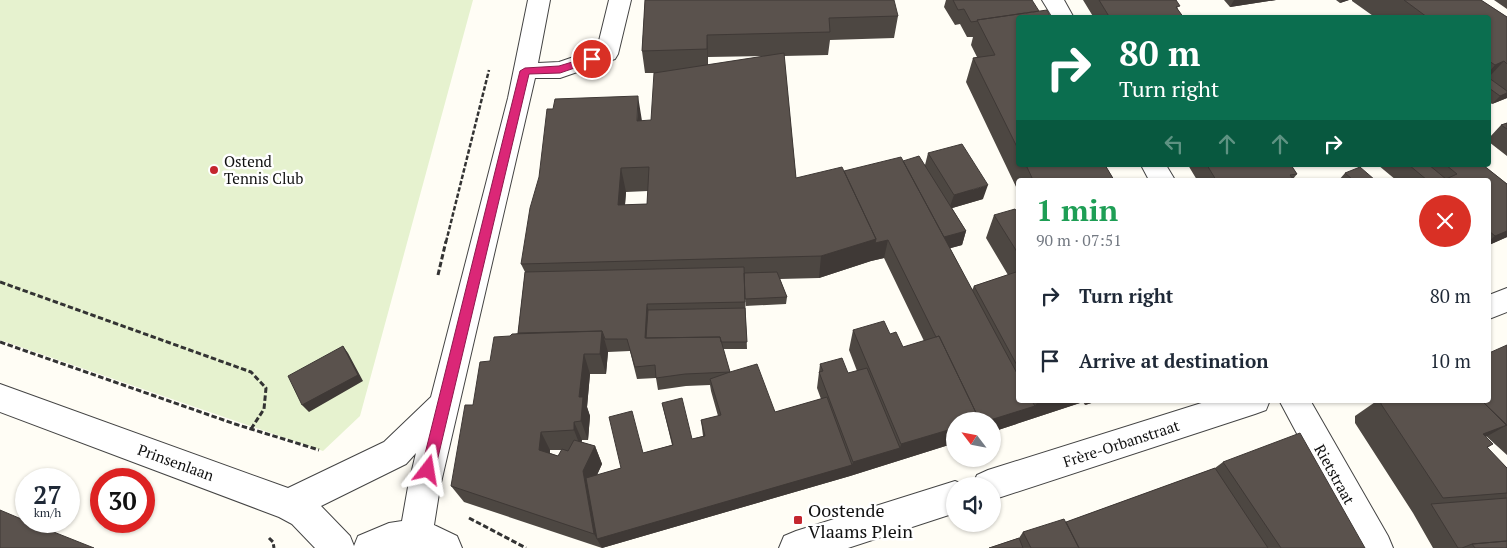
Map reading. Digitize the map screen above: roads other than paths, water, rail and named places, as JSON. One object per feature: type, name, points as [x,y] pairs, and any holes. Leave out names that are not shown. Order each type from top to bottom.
[{"type":"street","points":[[415,536],[422,508],[424,487],[525,71],[539,0]]},
{"type":"street","points":[[525,71],[560,70],[608,54],[620,0]]},
{"type":"street","points":[[1053,0],[1062,15]]},
{"type":"street","points":[[1154,167],[1161,178]]},
{"type":"street","points":[[1491,306],[1507,300]]},
{"type":"street","name":"Prinsenlaan","points":[[0,398],[289,504],[304,512],[338,548]]},
{"type":"street","name":"Frère-Orbanstraat","points":[[1001,482],[1246,403]]},
{"type":"street","name":"Rietstraat","points":[[1296,403],[1376,548]]},
{"type":"street","points":[[289,504],[395,453],[444,405]]},
{"type":"street","points":[[796,548],[946,500]]},
{"type":"street","points":[[370,548],[386,539],[415,536],[435,541],[446,548]]},
{"type":"place","name":"Ostend Tennis Club","points":[[214,170]]},
{"type":"place","name":"Oostende Vlaams Plein","points":[[798,520]]}]
